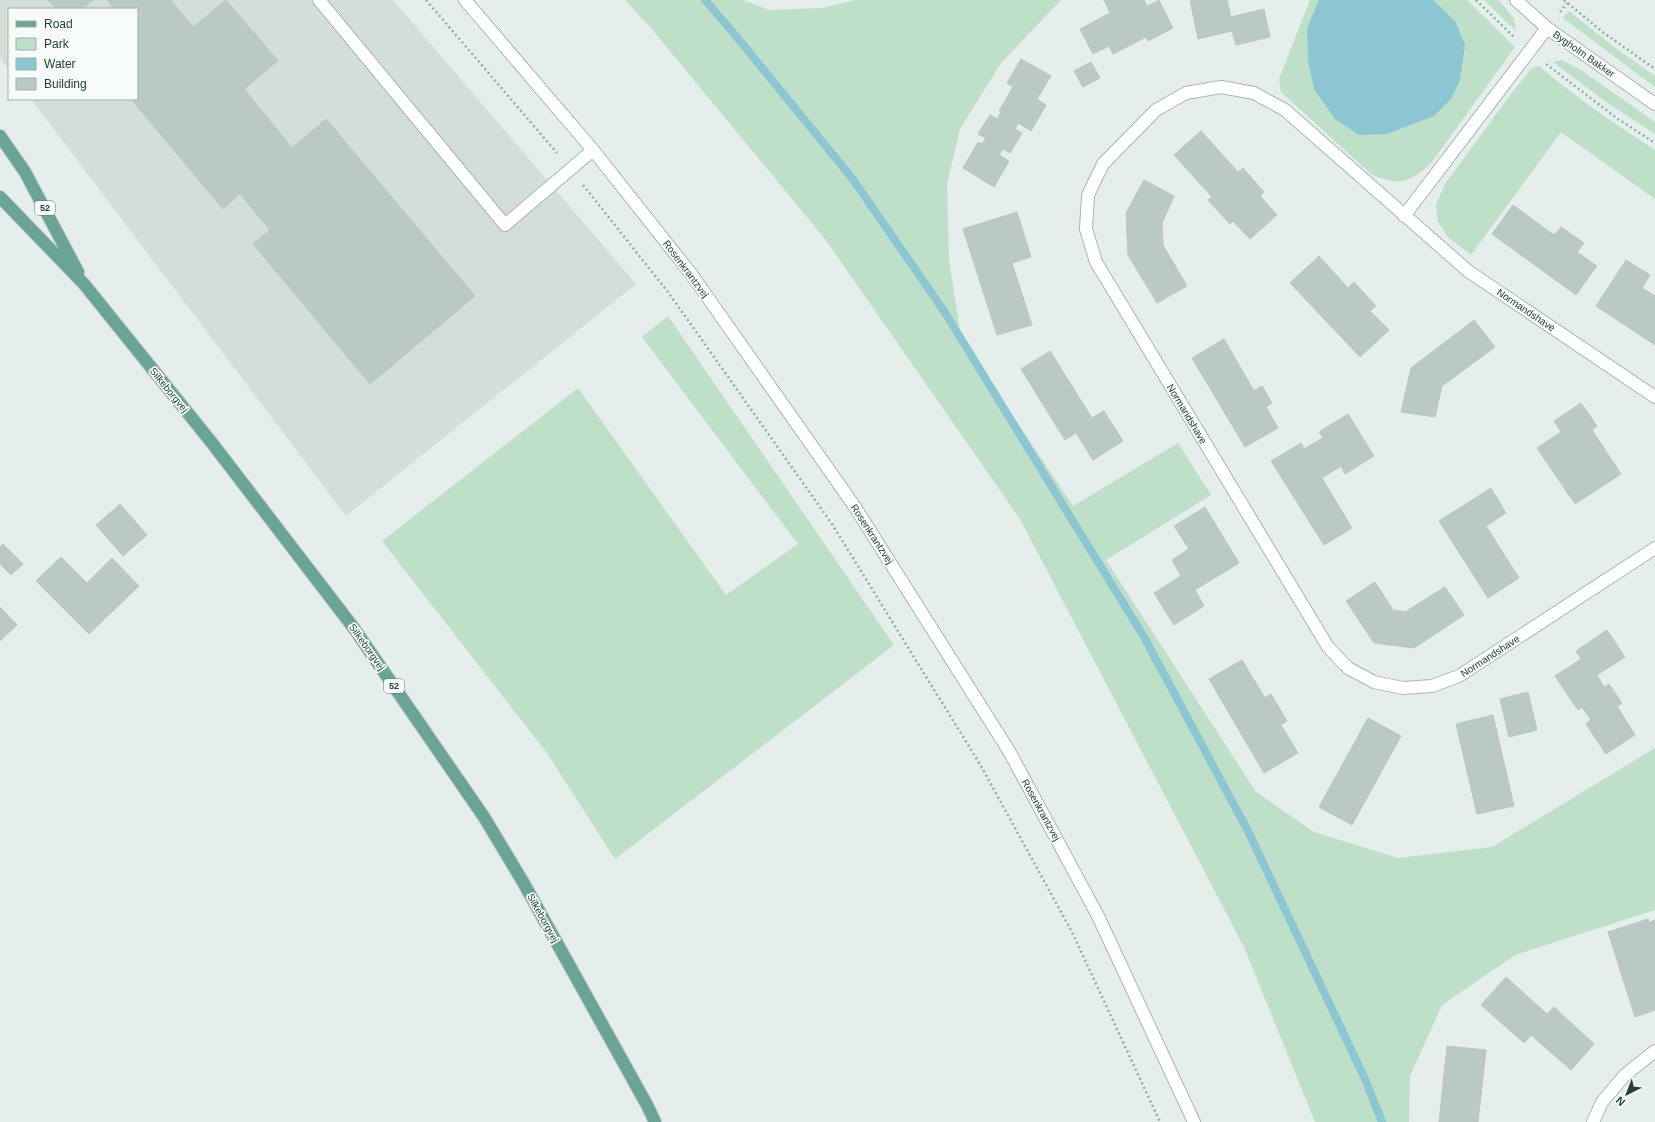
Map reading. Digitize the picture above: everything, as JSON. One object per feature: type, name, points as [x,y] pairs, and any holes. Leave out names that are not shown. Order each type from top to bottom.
[{"type":"main road","name":"Silkeborgvej","points":[[0,136],[26,172],[84,284]]},
{"type":"main road","name":"Silkeborgvej","points":[[0,197],[84,284],[212,443],[353,627],[484,817],[542,917],[644,1099],[655,1122]]},
{"type":"street","points":[[319,0],[504,224],[593,150]]},
{"type":"street","name":"Rosenkrantzvej","points":[[465,0],[593,150],[692,275],[855,507],[1009,751],[1098,916],[1194,1122]]},
{"type":"street","name":"Bygholm Bakker","points":[[1516,0],[1547,28],[1655,104]]},
{"type":"street","points":[[1404,216],[1547,28]]},
{"type":"street","name":"Normandshave","points":[[1655,397],[1468,271],[1285,110],[1254,93],[1220,87],[1186,93],[1156,110],[1103,164],[1088,195],[1086,229],[1096,262],[1328,647],[1348,668],[1374,682],[1403,688],[1432,686],[1459,676],[1655,548]]},
{"type":"street","points":[[1593,1122],[1602,1102],[1625,1074],[1655,1051]]},
{"type":"path","points":[[426,0],[570,169],[668,292],[832,524],[981,766],[1031,856],[1072,932],[1160,1122]]},
{"type":"path","points":[[1476,0],[1529,51],[1618,119],[1655,143]]},
{"type":"path","points":[[1564,0],[1604,33],[1655,69]]},
{"type":"shaded area","points":[[0,0],[393,0],[636,284],[346,516],[32,100],[138,100],[138,8],[8,8],[8,69],[0,58]]},
{"type":"green space","points":[[625,0],[743,0],[769,10],[823,8],[856,0],[1061,0],[1001,63],[960,129],[947,184],[949,260],[961,338],[1073,506],[1178,443],[1211,495],[1106,560],[1256,792],[1314,832],[1398,858],[1492,847],[1655,748],[1655,910],[1515,955],[1442,1005],[1410,1076],[1409,1122],[1315,1122],[1244,947],[1020,519],[825,239],[650,27]]},
{"type":"green space","points":[[1310,0],[1467,0],[1515,47],[1431,163],[1410,179],[1403,181],[1388,180],[1371,174],[1281,92],[1279,79]]},
{"type":"green space","points":[[1484,0],[1499,0],[1514,19],[1516,31]]},
{"type":"green space","points":[[1569,11],[1618,50],[1655,76],[1655,87],[1563,18]]},
{"type":"green space","points":[[1562,60],[1581,70],[1655,122],[1655,134],[1606,102],[1553,62]]},
{"type":"green space","points":[[1539,66],[1596,110],[1655,150],[1655,199],[1561,132],[1471,255],[1448,237],[1438,222],[1436,205],[1445,184],[1511,94],[1531,69]]},
{"type":"green space","points":[[668,316],[894,645],[615,859],[547,753],[382,541],[578,388],[726,595],[798,544],[642,337]]},
{"type":"water","points":[[1319,0],[1433,0],[1455,21],[1465,45],[1460,80],[1451,99],[1434,116],[1387,134],[1359,135],[1335,119],[1314,89],[1308,60],[1307,28]]},
{"type":"building","points":[[48,0],[93,0],[83,8],[55,8]]},
{"type":"building","points":[[107,0],[171,0],[193,27],[226,0],[278,61],[244,89],[292,148],[326,119],[475,296],[370,384],[253,244],[270,230],[240,194],[223,209],[132,100],[138,100],[138,8],[113,8]]},
{"type":"building","points":[[1104,0],[1144,0],[1147,6],[1159,0],[1173,28],[1148,41],[1146,37],[1113,54],[1109,46],[1093,54],[1080,29],[1110,13]]},
{"type":"building","points":[[1190,0],[1227,0],[1231,17],[1264,9],[1270,37],[1236,45],[1232,31],[1198,39]]},
{"type":"building","points":[[1021,59],[1051,76],[1037,99],[1046,105],[1031,131],[1018,123],[1015,129],[1022,133],[1010,153],[1003,149],[999,155],[1009,161],[994,187],[963,168],[978,142],[982,144],[986,138],[978,134],[990,115],[997,119],[1001,112],[999,111],[1013,87],[1007,83]]},
{"type":"building","points":[[1091,62],[1100,78],[1083,87],[1074,71]]},
{"type":"building","points":[[1201,131],[1238,172],[1243,168],[1264,192],[1260,196],[1277,215],[1250,239],[1233,221],[1230,224],[1208,200],[1212,197],[1174,155]]},
{"type":"building","points":[[1144,180],[1174,196],[1162,223],[1163,245],[1187,286],[1157,303],[1128,255],[1126,213]]},
{"type":"building","points":[[1513,205],[1554,235],[1561,227],[1584,243],[1577,252],[1597,266],[1576,295],[1492,234]]},
{"type":"building","points":[[1017,212],[1031,257],[1012,263],[1032,325],[997,335],[963,229]]},
{"type":"building","points":[[1319,256],[1348,288],[1354,282],[1376,306],[1370,311],[1389,330],[1360,357],[1290,283]]},
{"type":"building","points":[[1626,260],[1650,275],[1642,288],[1655,296],[1655,345],[1596,306]]},
{"type":"building","points":[[1474,320],[1495,347],[1442,386],[1435,417],[1401,412],[1411,368]]},
{"type":"building","points":[[1224,339],[1254,391],[1262,386],[1272,403],[1266,407],[1278,428],[1245,447],[1192,358]]},
{"type":"building","points":[[1050,351],[1092,418],[1104,411],[1123,441],[1093,460],[1076,433],[1065,440],[1021,369]]},
{"type":"building","points":[[1581,403],[1597,426],[1592,430],[1621,474],[1575,504],[1537,448],[1561,432],[1554,421]]},
{"type":"building","points":[[1348,414],[1374,456],[1345,474],[1341,466],[1322,478],[1352,528],[1324,545],[1271,461],[1301,443],[1304,449],[1323,438],[1319,432]]},
{"type":"building","points":[[1491,488],[1506,513],[1486,526],[1519,578],[1488,598],[1439,521]]},
{"type":"building","points":[[120,504],[147,535],[123,556],[96,525]]},
{"type":"building","points":[[1205,507],[1239,563],[1195,590],[1204,606],[1174,625],[1154,593],[1181,576],[1172,560],[1189,549],[1174,526]]},
{"type":"building","points":[[3,544],[23,564],[11,575],[0,564],[0,547]]},
{"type":"building","points":[[61,557],[87,583],[112,558],[139,586],[89,634],[36,581]]},
{"type":"building","points":[[1375,582],[1393,610],[1405,612],[1445,587],[1464,615],[1414,648],[1374,643],[1346,601]]},
{"type":"building","points":[[0,607],[17,625],[0,641]]},
{"type":"building","points":[[1607,630],[1625,657],[1597,675],[1604,687],[1609,684],[1622,703],[1617,706],[1635,735],[1606,754],[1586,724],[1591,720],[1582,707],[1578,710],[1555,676],[1581,659],[1576,651]]},
{"type":"building","points":[[1242,660],[1265,698],[1271,694],[1287,721],[1281,725],[1298,753],[1264,773],[1209,679]]},
{"type":"building","points":[[1528,692],[1537,730],[1509,737],[1500,699]]},
{"type":"building","points":[[1493,715],[1514,806],[1477,814],[1456,724]]},
{"type":"building","points":[[1368,718],[1401,736],[1352,825],[1319,807]]},
{"type":"building","points":[[1648,919],[1649,922],[1655,920],[1655,1010],[1635,1017],[1608,932]]},
{"type":"building","points":[[1506,977],[1547,1014],[1554,1007],[1594,1044],[1571,1070],[1531,1035],[1524,1043],[1481,1005]]},
{"type":"building","points":[[1447,1046],[1486,1050],[1478,1122],[1439,1122]]},
{"type":"waterway","points":[[705,0],[852,178],[944,311],[1144,637],[1248,831],[1365,1079],[1382,1122]]}]
